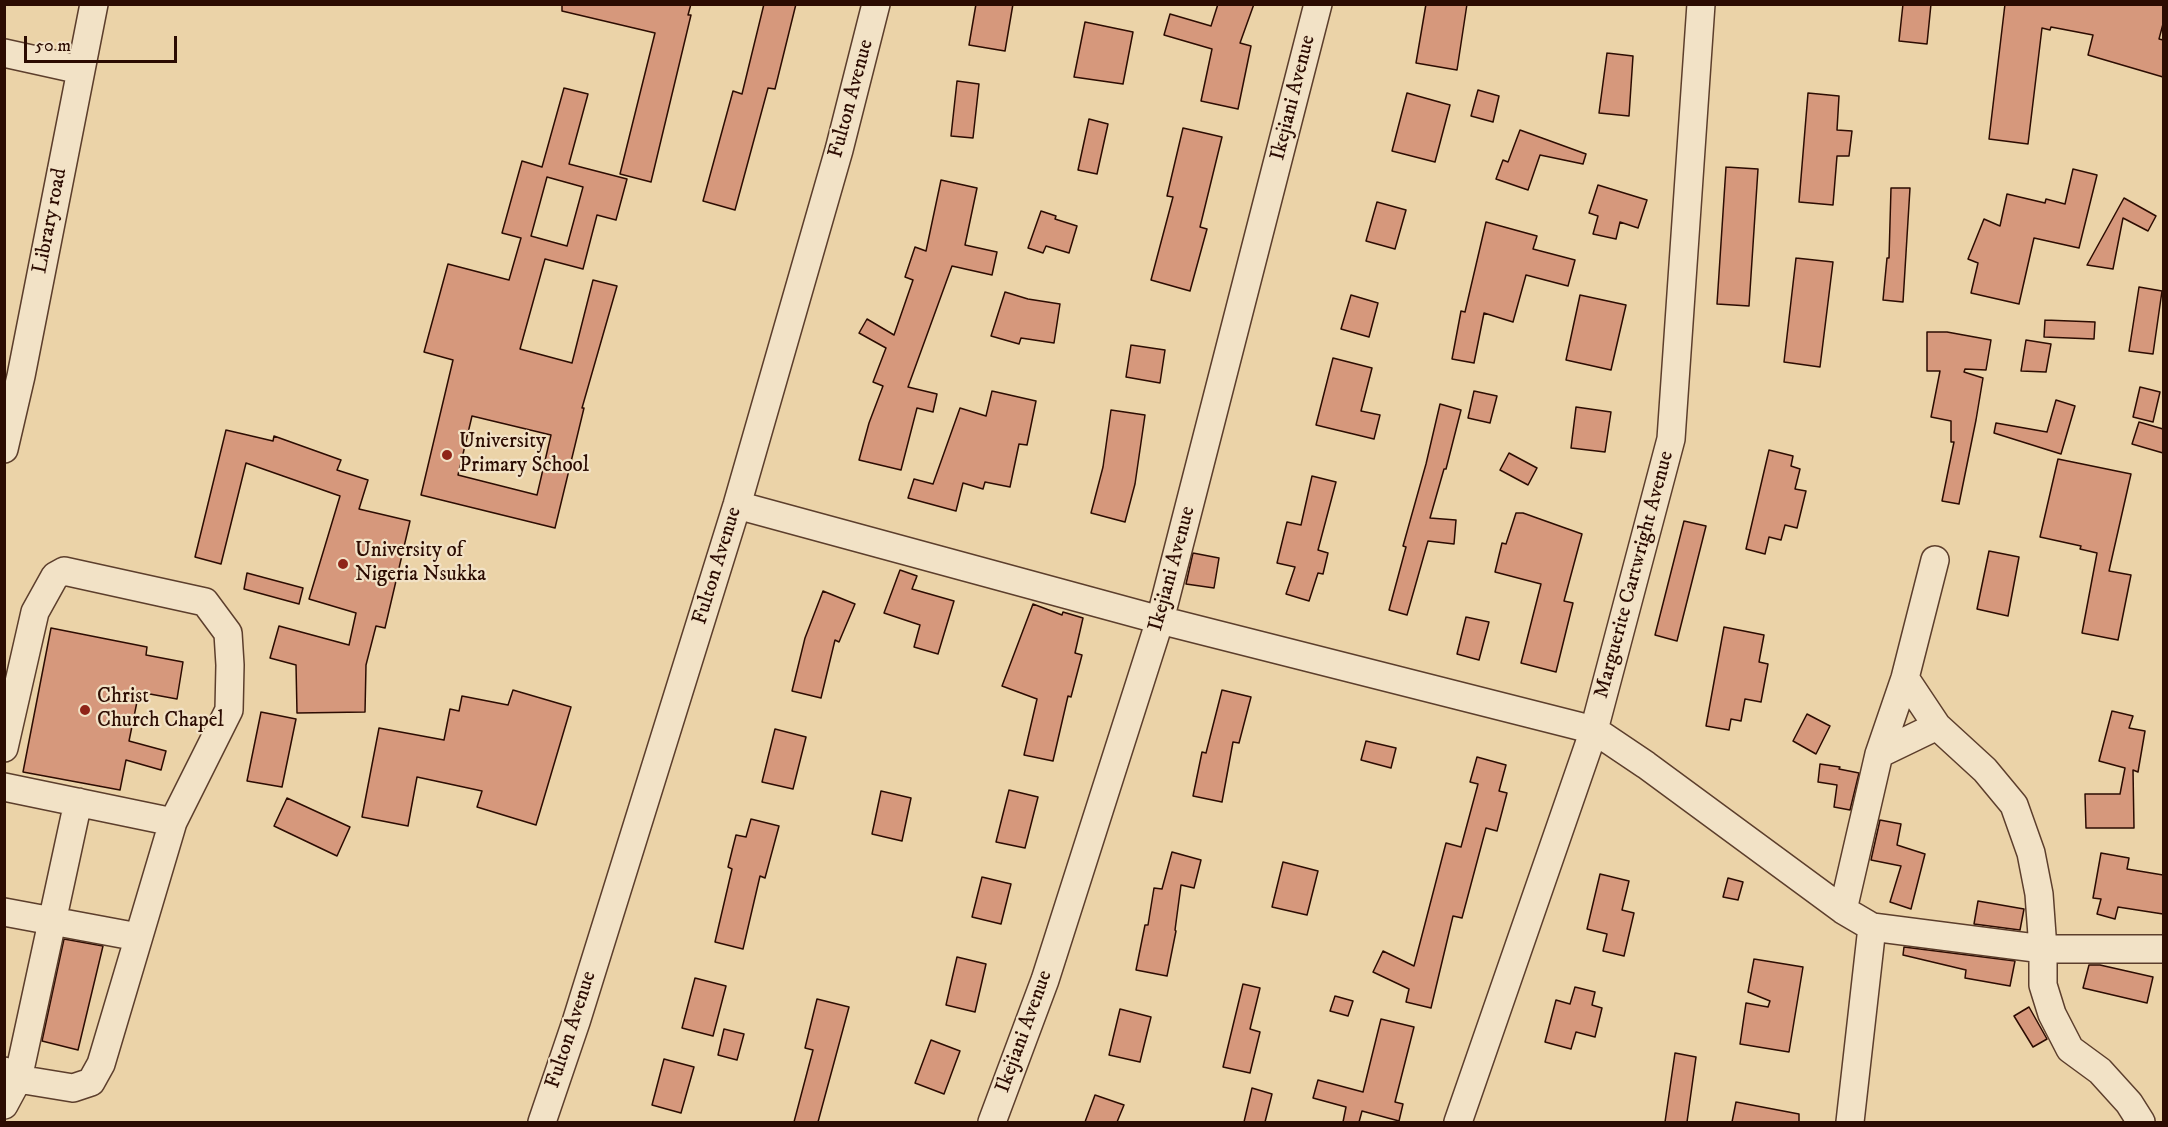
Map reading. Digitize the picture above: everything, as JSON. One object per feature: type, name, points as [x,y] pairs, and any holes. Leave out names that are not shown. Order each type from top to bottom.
[{"type":"street","name":"Library road","points":[[6,437],[94,4]]},
{"type":"street","name":"Fulton Avenue","points":[[542,1122],[576,1022],[737,506],[839,150],[876,4]]},
{"type":"street","name":"Ikejiani Avenue","points":[[992,1122],[1045,980],[1160,620],[1318,4]]},
{"type":"street","name":"Marguerite Cartwright Avenue","points":[[1458,1122],[1594,730],[1671,439],[1701,4]]},
{"type":"street","points":[[4,53],[81,70]]},
{"type":"street","points":[[737,506],[1160,620],[1594,730],[1646,765],[1843,910],[1872,927],[2043,949],[2163,949]]},
{"type":"street","points":[[1843,910],[1880,754],[1905,678],[1935,560]]},
{"type":"street","points":[[4,748],[35,612],[55,576],[64,571],[205,602],[228,633],[229,710],[173,822],[101,1064],[91,1082],[74,1088],[11,1075]]},
{"type":"street","points":[[1905,678],[1937,726],[1985,770],[2014,805],[2031,853],[2039,894],[2043,985],[2052,1014],[2070,1049],[2100,1071],[2129,1103],[2140,1122]]},
{"type":"street","points":[[1880,754],[1937,726]]},
{"type":"street","points":[[4,787],[173,822]]},
{"type":"street","points":[[4,1105],[53,921],[78,802]]},
{"type":"street","points":[[4,912],[138,937]]},
{"type":"street","points":[[1850,1122],[1872,927]]},
{"type":"building","points":[[562,4],[691,4],[688,15],[691,15],[651,182],[620,174],[655,33],[562,11]]},
{"type":"building","points":[[764,4],[796,4],[775,89],[768,88],[735,210],[703,201],[733,91],[742,94]]},
{"type":"building","points":[[976,4],[1013,4],[1005,51],[969,45]]},
{"type":"building","points":[[1218,4],[1254,4],[1240,43],[1251,46],[1238,109],[1201,101],[1212,49],[1164,35],[1170,14],[1211,26]]},
{"type":"building","points":[[1426,4],[1467,4],[1457,70],[1416,63]]},
{"type":"building","points":[[1903,4],[1931,4],[1927,44],[1899,41]]},
{"type":"building","points":[[2005,4],[2163,4],[2163,24],[2159,39],[2163,40],[2163,77],[2088,55],[2093,35],[2051,27],[2050,30],[2042,28],[2028,144],[1989,139]]},
{"type":"building","points":[[1085,22],[1133,32],[1123,84],[1074,77]]},
{"type":"building","points":[[1607,53],[1633,56],[1629,116],[1599,113]]},
{"type":"building","points":[[957,81],[979,84],[973,138],[951,136]]},
{"type":"building","points":[[564,88],[588,94],[569,164],[627,179],[616,220],[597,215],[583,269],[545,259],[520,349],[572,363],[593,280],[617,286],[582,408],[584,408],[555,528],[421,495],[453,360],[424,352],[448,264],[509,280],[521,238],[502,233],[522,161],[542,167]],"holes":[[[547,177],[583,187],[567,246],[531,236]],[[472,416],[551,435],[537,495],[458,475]]]},
{"type":"building","points":[[1478,90],[1499,96],[1493,122],[1471,116]]},
{"type":"building","points":[[1407,93],[1450,105],[1435,162],[1392,151]]},
{"type":"building","points":[[1808,93],[1839,96],[1837,130],[1852,131],[1849,156],[1837,156],[1833,205],[1799,202]]},
{"type":"building","points":[[1089,119],[1108,124],[1097,174],[1078,170]]},
{"type":"building","points":[[1183,128],[1222,137],[1200,227],[1207,229],[1190,291],[1151,280],[1173,197],[1167,196]]},
{"type":"building","points":[[1520,130],[1586,154],[1583,164],[1540,155],[1528,190],[1496,179],[1503,160],[1508,162]]},
{"type":"building","points":[[1726,167],[1758,169],[1749,306],[1717,304]]},
{"type":"building","points":[[2073,169],[2097,175],[2079,248],[2034,238],[2019,304],[1971,293],[1978,263],[1968,259],[1984,219],[2000,226],[2007,194],[2045,203],[2046,199],[2065,204]]},
{"type":"building","points":[[941,180],[977,188],[965,245],[997,252],[992,275],[952,266],[908,387],[937,394],[933,412],[917,408],[901,470],[859,460],[869,423],[883,386],[873,382],[886,348],[859,333],[867,319],[894,335],[913,280],[905,277],[915,247],[926,251]]},
{"type":"building","points":[[1598,185],[1647,200],[1638,228],[1620,222],[1616,239],[1593,234],[1598,216],[1589,213]]},
{"type":"building","points":[[1891,188],[1910,188],[1903,302],[1883,300],[1887,258],[1889,258]]},
{"type":"building","points":[[2124,198],[2156,216],[2148,231],[2123,218],[2113,269],[2087,265]]},
{"type":"building","points":[[1377,202],[1406,210],[1395,249],[1366,241]]},
{"type":"building","points":[[1041,211],[1056,216],[1055,219],[1077,226],[1069,253],[1046,246],[1043,253],[1028,248]]},
{"type":"building","points":[[1486,222],[1537,236],[1533,249],[1575,260],[1568,286],[1526,275],[1513,322],[1484,313],[1474,363],[1452,359],[1461,311],[1465,312]]},
{"type":"building","points":[[1796,258],[1833,262],[1820,367],[1784,362]]},
{"type":"building","points":[[2139,287],[2162,291],[2153,354],[2129,351]]},
{"type":"building","points":[[1005,292],[1028,299],[1060,304],[1054,343],[1021,338],[1019,344],[991,336]]},
{"type":"building","points":[[1351,295],[1378,303],[1369,337],[1341,329]]},
{"type":"building","points":[[1580,295],[1626,305],[1611,370],[1566,360]]},
{"type":"building","points":[[2045,320],[2095,322],[2094,339],[2044,337]]},
{"type":"building","points":[[1927,332],[1947,332],[1991,340],[1986,370],[1965,369],[1964,372],[1983,378],[1959,504],[1942,501],[1954,442],[1951,442],[1951,421],[1931,417],[1940,371],[1927,371]]},
{"type":"building","points":[[2026,340],[2051,344],[2046,372],[2021,371]]},
{"type":"building","points":[[1131,345],[1165,350],[1160,383],[1126,377]]},
{"type":"building","points":[[1333,358],[1372,368],[1361,411],[1380,415],[1374,439],[1316,425]]},
{"type":"building","points":[[2140,387],[2160,392],[2153,422],[2133,417]]},
{"type":"building","points":[[992,391],[1036,401],[1027,445],[1019,444],[1010,487],[985,482],[983,489],[963,483],[956,511],[908,498],[914,479],[933,484],[960,408],[986,416]]},
{"type":"building","points":[[1474,391],[1497,396],[1490,423],[1468,418]]},
{"type":"building","points":[[2056,400],[2075,406],[2061,454],[1994,433],[1996,423],[2047,432]]},
{"type":"building","points":[[1440,404],[1461,410],[1446,469],[1444,469],[1430,518],[1456,520],[1454,544],[1428,541],[1407,615],[1389,610]]},
{"type":"building","points":[[1576,407],[1611,412],[1605,452],[1571,448]]},
{"type":"building","points":[[1111,410],[1145,415],[1135,484],[1125,522],[1091,513],[1103,467]]},
{"type":"building","points":[[2139,422],[2163,429],[2163,453],[2132,444]]},
{"type":"building","points":[[226,430],[273,441],[274,436],[341,460],[337,470],[368,480],[359,509],[410,521],[385,628],[376,626],[366,665],[365,712],[297,713],[296,665],[270,658],[279,626],[349,645],[356,613],[309,599],[340,496],[246,463],[221,564],[195,557]]},
{"type":"building","points":[[1769,450],[1793,456],[1791,466],[1800,469],[1795,489],[1806,491],[1797,528],[1785,525],[1781,540],[1769,537],[1765,554],[1746,549]]},
{"type":"building","points":[[1509,453],[1537,468],[1528,485],[1500,470]]},
{"type":"building","points":[[2058,459],[2131,474],[2109,571],[2131,575],[2118,640],[2082,633],[2097,553],[2080,549],[2081,546],[2040,537]]},
{"type":"building","points":[[1312,476],[1336,482],[1318,550],[1328,553],[1323,574],[1318,573],[1309,601],[1286,594],[1295,567],[1277,563],[1287,522],[1301,525]]},
{"type":"building","points":[[1516,513],[1523,513],[1582,534],[1564,601],[1573,603],[1556,672],[1521,663],[1541,584],[1495,572],[1502,543],[1506,544]]},
{"type":"building","points":[[1684,521],[1706,526],[1677,641],[1655,635]]},
{"type":"building","points":[[1989,551],[2019,557],[2008,616],[1977,609]]},
{"type":"building","points":[[1193,553],[1219,558],[1214,588],[1186,584]]},
{"type":"building","points":[[900,570],[917,576],[912,589],[954,601],[938,654],[914,647],[920,625],[884,613]]},
{"type":"building","points":[[247,573],[303,588],[299,604],[244,589]]},
{"type":"building","points":[[823,591],[855,604],[839,642],[835,640],[821,698],[792,691],[805,638]]},
{"type":"building","points":[[1033,604],[1062,615],[1063,612],[1083,618],[1075,653],[1082,655],[1071,697],[1068,696],[1053,761],[1024,755],[1037,699],[1002,686]]},
{"type":"building","points":[[1466,617],[1489,622],[1479,660],[1457,654]]},
{"type":"building","points":[[1724,627],[1764,635],[1759,662],[1768,664],[1761,702],[1745,699],[1741,721],[1731,719],[1729,730],[1706,726]]},
{"type":"building","name":"Christ Church Chapel","points":[[51,628],[147,647],[146,655],[183,662],[177,699],[139,692],[129,741],[166,751],[161,770],[126,760],[120,790],[23,772]]},
{"type":"building","points":[[513,690],[571,707],[536,825],[477,807],[482,791],[417,777],[408,826],[362,817],[379,728],[444,740],[450,709],[459,711],[462,696],[508,705]]},
{"type":"building","points":[[1222,690],[1251,697],[1239,743],[1233,742],[1222,802],[1193,796],[1202,752],[1206,753]]},
{"type":"building","points":[[2112,711],[2133,716],[2129,728],[2145,731],[2138,772],[2133,770],[2134,828],[2086,828],[2085,794],[2120,794],[2125,768],[2099,761]]},
{"type":"building","points":[[261,712],[296,719],[282,787],[247,781]]},
{"type":"building","points":[[1807,714],[1830,726],[1816,754],[1793,741]]},
{"type":"building","points":[[775,729],[806,737],[793,789],[762,782]]},
{"type":"building","points":[[1366,741],[1396,748],[1391,768],[1361,760]]},
{"type":"building","points":[[1477,757],[1506,765],[1499,791],[1507,793],[1497,831],[1486,828],[1462,918],[1453,916],[1431,1008],[1406,1002],[1409,989],[1373,972],[1383,951],[1414,966],[1446,843],[1461,847],[1478,784],[1470,782]]},
{"type":"building","points":[[1820,764],[1859,773],[1850,810],[1834,807],[1837,785],[1818,782]]},
{"type":"building","points":[[1009,790],[1038,797],[1025,848],[996,842]]},
{"type":"building","points":[[881,791],[911,798],[902,841],[872,834]]},
{"type":"building","points":[[287,798],[350,827],[337,856],[274,826]]},
{"type":"building","points":[[751,819],[779,826],[765,878],[760,876],[743,949],[715,942],[732,869],[728,867],[736,835],[746,837]]},
{"type":"building","points":[[1880,820],[1901,824],[1897,845],[1925,854],[1911,909],[1890,902],[1901,866],[1871,860]]},
{"type":"building","points":[[1172,852],[1201,860],[1194,888],[1181,885],[1176,931],[1167,976],[1136,970],[1145,925],[1148,925],[1154,888],[1162,889]]},
{"type":"building","points":[[2101,853],[2129,858],[2127,869],[2163,875],[2163,914],[2118,907],[2115,919],[2097,914],[2101,899],[2093,898]]},
{"type":"building","points":[[1283,862],[1318,871],[1307,915],[1272,907]]},
{"type":"building","points":[[1600,874],[1629,881],[1622,910],[1634,913],[1624,956],[1603,951],[1607,934],[1587,929]]},
{"type":"building","points":[[982,877],[1011,884],[1001,924],[972,917]]},
{"type":"building","points":[[1728,878],[1743,882],[1738,900],[1723,897]]},
{"type":"building","points":[[1978,901],[2024,909],[2020,930],[1974,924]]},
{"type":"building","points":[[64,939],[103,946],[78,1050],[42,1041]]},
{"type":"building","points":[[1904,947],[2015,961],[2010,986],[1965,978],[1966,970],[1903,955]]},
{"type":"building","points":[[957,957],[986,964],[975,1012],[946,1005]]},
{"type":"building","points":[[1754,959],[1803,967],[1789,1052],[1740,1044],[1746,1003],[1768,1007],[1770,1001],[1748,992]]},
{"type":"building","points":[[2089,965],[2100,965],[2153,977],[2147,1003],[2083,988]]},
{"type":"building","points":[[695,978],[726,986],[713,1036],[682,1028]]},
{"type":"building","points":[[1243,984],[1260,988],[1250,1029],[1260,1032],[1250,1073],[1223,1067]]},
{"type":"building","points":[[1575,987],[1595,992],[1592,1005],[1602,1008],[1595,1037],[1576,1032],[1571,1049],[1545,1042],[1556,1000],[1570,1004]]},
{"type":"building","points":[[1335,996],[1353,1001],[1348,1016],[1330,1011]]},
{"type":"building","points":[[817,999],[849,1007],[818,1122],[794,1122],[813,1050],[805,1048]]},
{"type":"building","points":[[2029,1007],[2047,1039],[2033,1047],[2014,1016]]},
{"type":"building","points":[[1120,1009],[1151,1017],[1140,1062],[1109,1055]]},
{"type":"building","points":[[1381,1019],[1414,1027],[1395,1102],[1403,1104],[1399,1121],[1362,1111],[1359,1122],[1343,1122],[1346,1107],[1313,1098],[1318,1080],[1363,1092]]},
{"type":"building","points":[[724,1029],[744,1034],[737,1060],[718,1055]]},
{"type":"building","points":[[931,1040],[960,1051],[944,1094],[915,1083]]},
{"type":"building","points":[[1675,1053],[1696,1057],[1687,1122],[1665,1122]]},
{"type":"building","points":[[664,1059],[694,1067],[681,1113],[652,1105]]},
{"type":"building","points":[[1252,1088],[1272,1094],[1265,1122],[1244,1122]]},
{"type":"building","points":[[1095,1095],[1124,1105],[1117,1122],[1085,1122]]},
{"type":"building","points":[[1736,1102],[1799,1114],[1799,1122],[1732,1122]]},
{"type":"place","name":"University Primary School","points":[[447,455]]},
{"type":"place","name":"University of Nigeria Nsukka","points":[[343,564]]},
{"type":"place","name":"Christ Church Chapel","points":[[85,710]]}]
